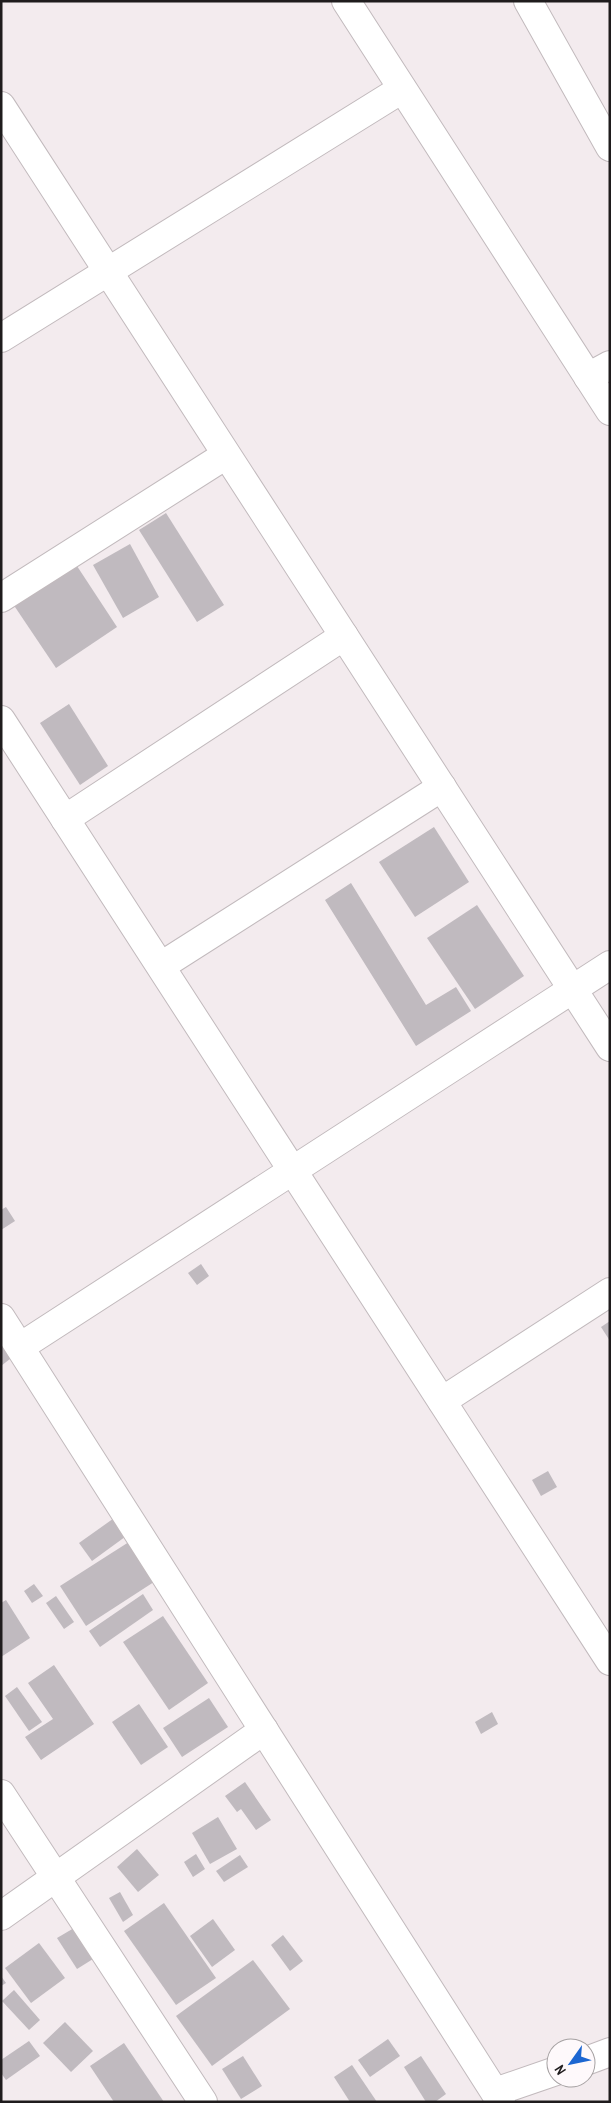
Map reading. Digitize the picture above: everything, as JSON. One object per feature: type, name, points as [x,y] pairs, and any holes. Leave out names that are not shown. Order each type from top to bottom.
[{"type":"street","points":[[346,1],[402,88],[599,371],[610,411]]},
{"type":"street","points":[[528,1],[610,147]]},
{"type":"street","points":[[1,338],[402,88]]},
{"type":"street","points":[[1,106],[610,1047]]},
{"type":"street","points":[[1,598],[226,455]]},
{"type":"street","points":[[65,819],[344,636]]},
{"type":"street","points":[[1,720],[610,1661]]},
{"type":"street","points":[[161,966],[442,787]]},
{"type":"street","points":[[20,1347],[610,965]]},
{"type":"street","points":[[442,1401],[610,1292]]},
{"type":"street","points":[[1,1318],[498,2097],[546,2075]]},
{"type":"street","points":[[1,1916],[264,1730]]},
{"type":"street","points":[[1,1794],[203,2102]]},
{"type":"street","points":[[596,2057],[610,2052]]},
{"type":"building","points":[[166,513],[224,605],[197,622],[139,530]]},
{"type":"building","points":[[130,544],[159,597],[123,618],[93,565]]},
{"type":"building","points":[[75,563],[117,627],[56,668],[13,604]]},
{"type":"building","points":[[69,704],[108,766],[80,785],[40,723]]},
{"type":"building","points":[[434,827],[469,882],[415,917],[379,862]]},
{"type":"building","points":[[351,883],[426,1005],[456,987],[471,1011],[416,1046],[325,900]]},
{"type":"building","points":[[477,905],[524,976],[475,1009],[427,938]]},
{"type":"building","points":[[6,1207],[15,1221],[1,1230],[1,1210]]},
{"type":"building","points":[[201,1264],[209,1276],[197,1285],[188,1273]]},
{"type":"building","points":[[610,1321],[610,1341],[601,1327]]},
{"type":"building","points":[[1,1343],[15,1355],[1,1366]]},
{"type":"building","points":[[548,1471],[557,1487],[541,1496],[532,1480]]},
{"type":"building","points":[[117,1516],[129,1534],[92,1561],[79,1543]]},
{"type":"building","points":[[132,1540],[157,1580],[86,1626],[60,1586]]},
{"type":"building","points":[[34,1584],[43,1596],[32,1603],[24,1591]]},
{"type":"building","points":[[143,1594],[153,1610],[100,1647],[89,1631]]},
{"type":"building","points":[[56,1596],[74,1622],[64,1629],[46,1603]]},
{"type":"building","points":[[6,1600],[30,1638],[1,1657],[1,1603]]},
{"type":"building","points":[[163,1616],[208,1683],[169,1710],[123,1642]]},
{"type":"building","points":[[54,1665],[94,1724],[41,1760],[25,1737],[53,1719],[28,1683]]},
{"type":"building","points":[[17,1687],[42,1722],[29,1731],[5,1696]]},
{"type":"building","points":[[209,1698],[228,1727],[182,1757],[163,1728]]},
{"type":"building","points":[[139,1704],[168,1747],[141,1765],[112,1722]]},
{"type":"building","points":[[492,1712],[498,1724],[481,1734],[475,1722]]},
{"type":"building","points":[[245,1782],[271,1820],[256,1830],[241,1809],[237,1812],[225,1796]]},
{"type":"building","points":[[218,1817],[237,1849],[210,1864],[192,1833]]},
{"type":"building","points":[[137,1849],[159,1875],[138,1892],[117,1867]]},
{"type":"building","points":[[196,1854],[205,1869],[193,1877],[184,1862]]},
{"type":"building","points":[[240,1855],[248,1867],[224,1882],[216,1871]]},
{"type":"building","points":[[120,1892],[133,1915],[123,1922],[109,1898]]},
{"type":"building","points":[[164,1903],[216,1978],[176,2005],[124,1931]]},
{"type":"building","points":[[213,1919],[235,1950],[212,1967],[190,1936]]},
{"type":"building","points":[[74,1928],[93,1959],[77,1969],[57,1938]]},
{"type":"building","points":[[283,1935],[303,1961],[290,1971],[271,1945]]},
{"type":"building","points":[[39,1943],[65,1978],[31,2003],[5,1968]]},
{"type":"building","points":[[253,1960],[290,2009],[212,2066],[176,2016]]},
{"type":"building","points":[[1,1976],[6,1983],[1,1986]]},
{"type":"building","points":[[14,1990],[40,2020],[29,2030],[2,2001]]},
{"type":"building","points":[[65,2022],[93,2051],[71,2072],[43,2043]]},
{"type":"building","points":[[388,2039],[400,2056],[370,2077],[358,2060]]},
{"type":"building","points":[[29,2041],[40,2056],[6,2080],[1,2073],[1,2060]]},
{"type":"building","points":[[124,2043],[164,2102],[114,2102],[90,2066]]},
{"type":"building","points":[[243,2056],[262,2086],[241,2099],[222,2069]]},
{"type":"building","points":[[421,2056],[446,2094],[435,2102],[426,2102],[404,2067]]},
{"type":"building","points":[[352,2065],[377,2102],[350,2102],[334,2077]]}]
